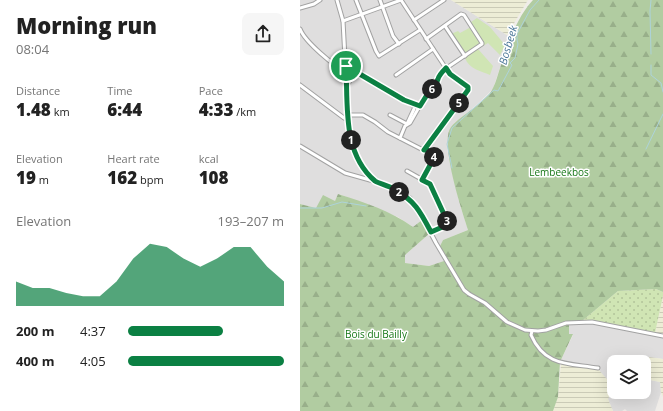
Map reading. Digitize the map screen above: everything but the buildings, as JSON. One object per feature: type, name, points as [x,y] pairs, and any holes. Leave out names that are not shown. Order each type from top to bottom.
[{"type":"street","points":[[300,8],[314,4],[320,0]]},
{"type":"street","points":[[337,0],[343,21],[349,133],[354,151],[364,168],[375,182]]},
{"type":"street","points":[[356,0],[379,56],[420,30]]},
{"type":"street","points":[[380,0],[394,36],[399,44]]},
{"type":"street","points":[[343,21],[401,0],[450,74],[468,87],[468,90],[424,150]]},
{"type":"street","points":[[414,20],[444,0]]},
{"type":"street","points":[[400,138],[407,124],[410,123],[416,110],[430,90],[433,89],[437,83],[437,80],[446,68],[482,44],[464,15],[461,14],[426,39]]},
{"type":"street","points":[[444,26],[465,56]]},
{"type":"street","points":[[300,29],[310,43],[338,68],[346,72]]},
{"type":"street","points":[[396,75],[433,49]]},
{"type":"street","points":[[346,66],[412,104],[420,106]]},
{"type":"street","points":[[347,85],[356,72]]},
{"type":"street","points":[[300,85],[341,116],[348,115]]},
{"type":"street","points":[[412,104],[416,110]]},
{"type":"street","points":[[341,116],[363,115],[388,132],[434,154],[435,156],[422,180]]},
{"type":"street","points":[[390,115],[407,124]]},
{"type":"street","points":[[300,146],[345,173],[384,184],[410,198],[464,290],[485,303],[496,313],[516,326],[532,332],[546,330],[564,324],[597,322],[663,336]]},
{"type":"street","points":[[407,171],[430,184],[448,223],[447,225],[431,232]]},
{"type":"street","points":[[532,332],[531,335],[540,351],[551,359],[560,363],[598,368]]},
{"type":"shaded area","points":[[300,0],[451,0],[510,37],[493,89],[451,127],[447,144],[448,155],[460,205],[468,230],[443,240],[437,248],[445,261],[429,266],[404,263],[405,255],[430,233],[413,227],[398,217],[339,194],[335,201],[316,208],[300,204]]},
{"type":"shaded area","points":[[591,323],[663,337],[663,359],[651,357],[651,355],[607,355],[607,398],[575,366],[561,364],[560,362],[573,335],[569,334],[569,324]]},
{"type":"shaded area","points":[[651,380],[660,382],[661,392],[655,411],[627,411],[625,409],[622,411],[613,411],[608,399],[651,399]]},
{"type":"green space","points":[[451,0],[528,0],[507,35]]},
{"type":"green space","points":[[533,0],[663,0],[663,292],[656,289],[618,291],[582,321],[569,324],[569,334],[573,334],[560,362],[558,397],[553,411],[300,411],[300,204],[316,208],[323,195],[335,201],[338,194],[386,211],[413,227],[422,220],[430,233],[405,255],[405,263],[429,266],[447,260],[440,246],[443,240],[468,230],[453,177],[448,147],[448,135],[451,127],[456,122],[480,104],[490,93],[517,23]]},
{"type":"green space","points":[[477,18],[490,27],[505,45],[500,55],[488,43],[478,49],[493,66],[490,75],[469,65],[465,58],[467,56],[451,34],[458,31],[460,33],[471,27],[471,22]]},
{"type":"green space","points":[[656,289],[663,292],[663,296],[655,333],[597,321],[582,321],[618,291]]},
{"type":"green space","points":[[663,296],[663,334],[655,333]]},
{"type":"green space","points":[[651,357],[663,359],[663,397],[660,382],[651,380]]},
{"type":"green space","points":[[561,364],[598,369],[607,379],[607,399],[613,411],[553,411],[558,397]]},
{"type":"waterway","name":"Bosbeek","points":[[452,168],[447,144],[452,128],[494,90],[498,91],[512,65],[510,63],[515,58],[518,44],[517,34],[530,10],[539,0]]},
{"type":"waterway","points":[[651,0],[651,54]]},
{"type":"waterway","points":[[651,65],[651,75],[661,83],[663,92]]},
{"type":"waterway","points":[[646,149],[663,114]]},
{"type":"waterway","points":[[300,208],[322,208],[342,202],[366,206]]},
{"type":"route","points":[[346,66],[404,100],[420,106],[446,68],[450,74],[468,87],[468,90],[424,150],[427,150],[435,156],[422,180],[430,184],[448,223],[447,225],[431,232],[410,198],[384,184],[375,182],[357,157],[349,133],[346,66]]},
{"type":"park label","name":"Lembeekbos","points":[[559,172]]},
{"type":"park label","name":"Bois du Bailly","points":[[376,334]]}]
